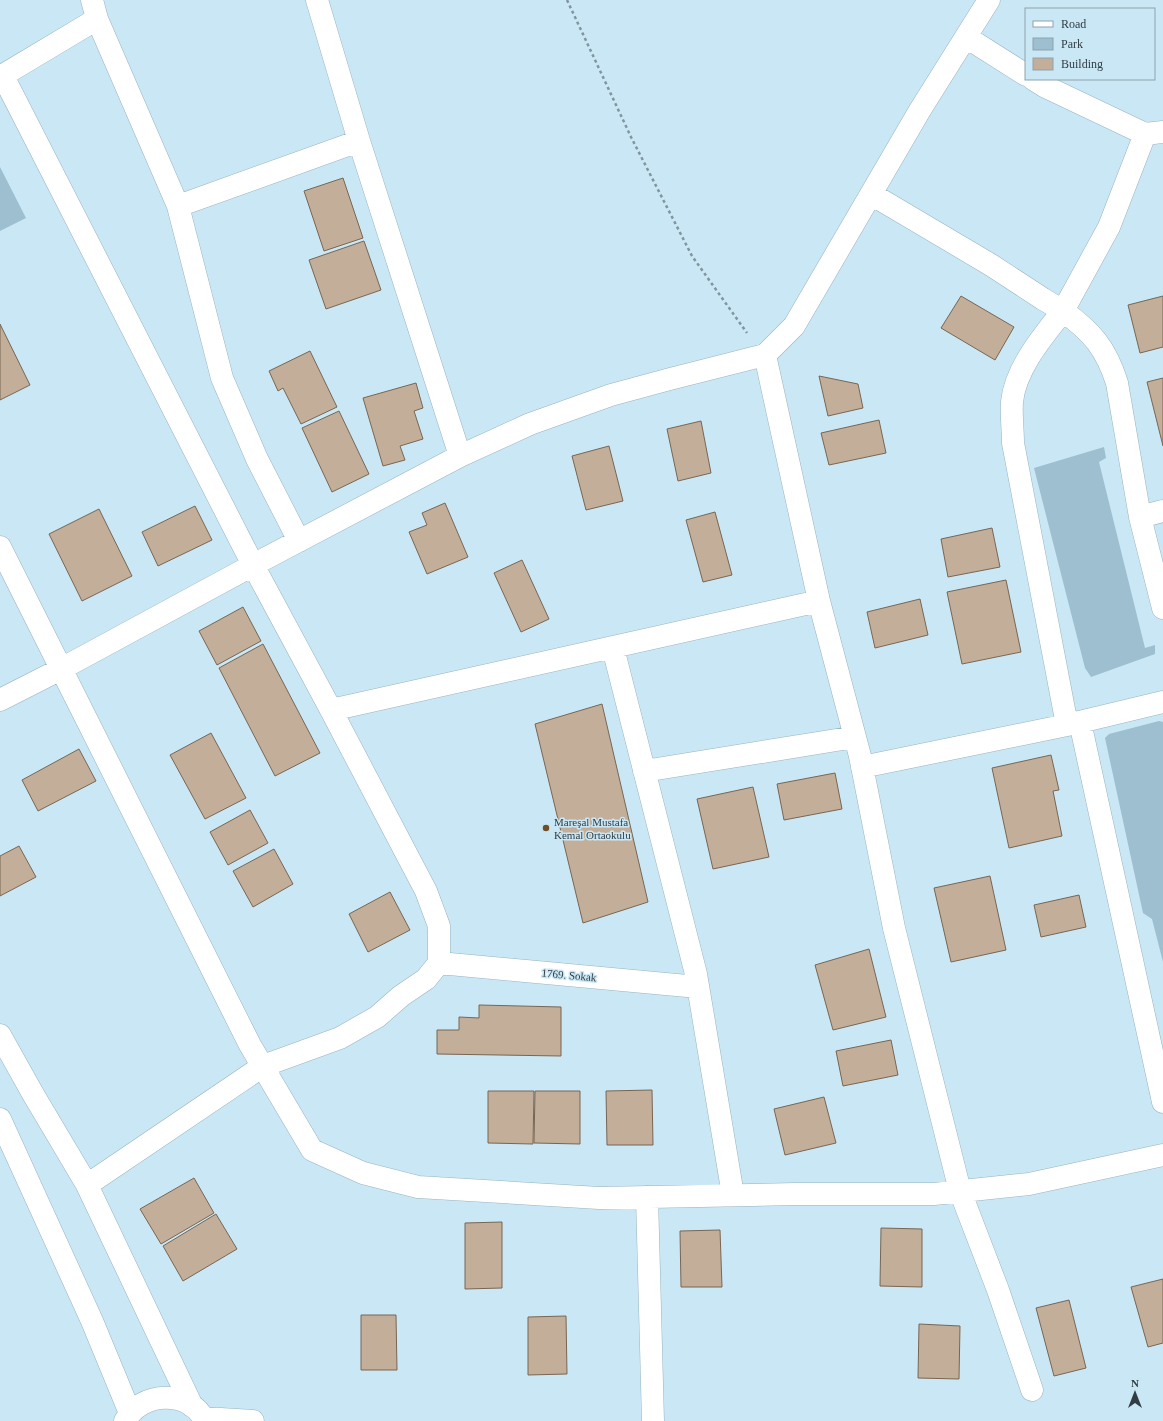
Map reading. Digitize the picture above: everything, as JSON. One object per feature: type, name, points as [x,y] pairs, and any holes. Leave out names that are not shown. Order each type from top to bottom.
[{"type":"street","points":[[317,0],[359,141],[460,456]]},
{"type":"street","points":[[0,700],[460,456],[530,424],[611,395],[765,355],[794,326],[871,194],[989,0]]},
{"type":"street","points":[[87,1185],[263,1066],[340,1038],[376,1017],[401,996],[426,979],[439,963],[439,926],[426,891],[332,710],[253,565],[2,76],[94,9],[178,206],[222,378],[257,459],[299,541]]},
{"type":"street","points":[[966,37],[1025,74]]},
{"type":"street","points":[[1035,80],[1044,86],[1154,133],[1109,228],[1063,311],[1045,333],[1018,378],[1012,402],[1013,443],[1073,724],[1163,1102]]},
{"type":"street","points":[[178,206],[359,141]]},
{"type":"street","points":[[871,194],[990,265],[1063,311],[1081,324],[1104,351],[1112,367],[1117,383],[1140,517],[1163,608]]},
{"type":"street","points":[[765,355],[819,601],[862,767],[894,928],[960,1191],[998,1290],[1032,1390]]},
{"type":"street","points":[[1140,517],[1163,510]]},
{"type":"street","points":[[0,547],[250,1045],[312,1150],[363,1173],[418,1187],[599,1198],[733,1195],[934,1194],[1029,1184],[1163,1155]]},
{"type":"street","points":[[332,710],[819,601]]},
{"type":"street","points":[[613,648],[696,974],[733,1195]]},
{"type":"street","points":[[862,767],[1073,724],[1163,702]]},
{"type":"street","points":[[644,771],[855,737]]},
{"type":"street","name":"1769. Sokak","points":[[439,963],[698,987]]},
{"type":"street","points":[[0,1035],[87,1185],[201,1415]]},
{"type":"street","points":[[0,1119],[92,1321],[127,1417],[139,1405],[148,1400],[160,1397],[171,1397],[201,1415],[253,1421]]},
{"type":"street","points":[[647,1197],[653,1421]]},
{"type":"path","points":[[567,0],[631,137],[692,256],[728,308],[765,355]]},
{"type":"green space","points":[[0,167],[26,218],[0,231]]},
{"type":"green space","points":[[1104,447],[1106,458],[1099,462],[1145,648],[1155,645],[1155,654],[1091,677],[1085,668],[1034,468]]},
{"type":"green space","points":[[1159,721],[1163,722],[1163,962],[1152,919],[1143,913],[1105,738],[1109,734]]},
{"type":"building","points":[[343,178],[363,238],[324,251],[304,191]]},
{"type":"building","points":[[364,241],[381,290],[326,309],[309,260]]},
{"type":"building","points":[[961,296],[1014,327],[995,360],[941,328]]},
{"type":"building","points":[[1163,296],[1163,347],[1140,353],[1128,305]]},
{"type":"building","points":[[0,324],[30,385],[0,400]]},
{"type":"building","points":[[310,351],[337,407],[301,424],[283,388],[278,391],[269,371]]},
{"type":"building","points":[[819,376],[858,384],[863,408],[828,416]]},
{"type":"building","points":[[1163,378],[1163,446],[1147,382]]},
{"type":"building","points":[[416,383],[423,408],[414,411],[423,439],[400,446],[405,460],[383,466],[363,398]]},
{"type":"building","points":[[339,411],[369,474],[332,492],[302,428]]},
{"type":"building","points":[[879,420],[886,453],[829,465],[821,433]]},
{"type":"building","points":[[701,421],[711,473],[678,481],[667,429]]},
{"type":"building","points":[[609,446],[623,501],[586,510],[572,456]]},
{"type":"building","points":[[445,503],[468,557],[427,574],[409,532],[427,525],[422,513]]},
{"type":"building","points":[[195,506],[212,540],[158,566],[142,532]]},
{"type":"building","points":[[99,509],[132,576],[82,601],[49,534]]},
{"type":"building","points":[[715,512],[732,575],[703,582],[686,520]]},
{"type":"building","points":[[992,528],[1000,567],[948,577],[941,539]]},
{"type":"building","points":[[522,560],[549,619],[521,632],[494,573]]},
{"type":"building","points":[[1006,580],[1021,652],[962,664],[947,592]]},
{"type":"building","points":[[920,599],[928,635],[875,648],[867,612]]},
{"type":"building","points":[[243,607],[261,641],[217,665],[199,631]]},
{"type":"building","points":[[263,644],[320,753],[275,776],[219,668]]},
{"type":"building","points":[[602,704],[648,902],[583,923],[535,724]]},
{"type":"building","points":[[211,733],[246,798],[205,819],[170,755]]},
{"type":"building","points":[[79,749],[96,781],[38,811],[22,780]]},
{"type":"building","points":[[1051,755],[1059,790],[1053,791],[1062,836],[1009,848],[992,768]]},
{"type":"building","points":[[835,773],[842,809],[784,820],[777,784]]},
{"type":"building","points":[[753,787],[769,857],[713,869],[697,799]]},
{"type":"building","points":[[250,810],[268,843],[228,865],[210,832]]},
{"type":"building","points":[[19,846],[36,877],[0,896],[0,856]]},
{"type":"building","points":[[274,849],[293,884],[253,907],[233,871]]},
{"type":"building","points":[[990,876],[1006,950],[951,962],[934,888]]},
{"type":"building","points":[[390,892],[410,930],[368,952],[349,914]]},
{"type":"building","points":[[1079,895],[1086,927],[1041,937],[1034,905]]},
{"type":"building","points":[[869,949],[886,1017],[833,1030],[815,965]]},
{"type":"building","points":[[479,1005],[561,1007],[561,1056],[437,1054],[437,1030],[459,1030],[459,1017],[479,1018]]},
{"type":"building","points":[[891,1040],[898,1075],[843,1086],[836,1051]]},
{"type":"building","points":[[652,1090],[653,1145],[607,1145],[606,1091]]},
{"type":"building","points":[[488,1091],[534,1091],[533,1144],[488,1143]]},
{"type":"building","points":[[535,1091],[580,1091],[580,1144],[534,1143]]},
{"type":"building","points":[[824,1097],[836,1143],[785,1155],[774,1109]]},
{"type":"building","points":[[194,1178],[214,1213],[161,1244],[140,1209]]},
{"type":"building","points":[[216,1214],[237,1249],[183,1281],[163,1246]]},
{"type":"building","points":[[502,1222],[502,1288],[465,1289],[465,1223]]},
{"type":"building","points":[[881,1228],[922,1229],[922,1287],[880,1286]]},
{"type":"building","points":[[720,1230],[722,1287],[681,1287],[680,1231]]},
{"type":"building","points":[[1163,1279],[1163,1343],[1148,1347],[1131,1287]]},
{"type":"building","points":[[1069,1300],[1086,1368],[1054,1376],[1036,1308]]},
{"type":"building","points":[[361,1315],[396,1315],[397,1370],[361,1370]]},
{"type":"building","points":[[566,1316],[567,1374],[528,1375],[528,1317]]},
{"type":"building","points":[[919,1324],[960,1326],[959,1379],[918,1378]]},
{"type":"place","name":"Mareşal Mustafa Kemal Ortaokulu","points":[[546,828]]}]
